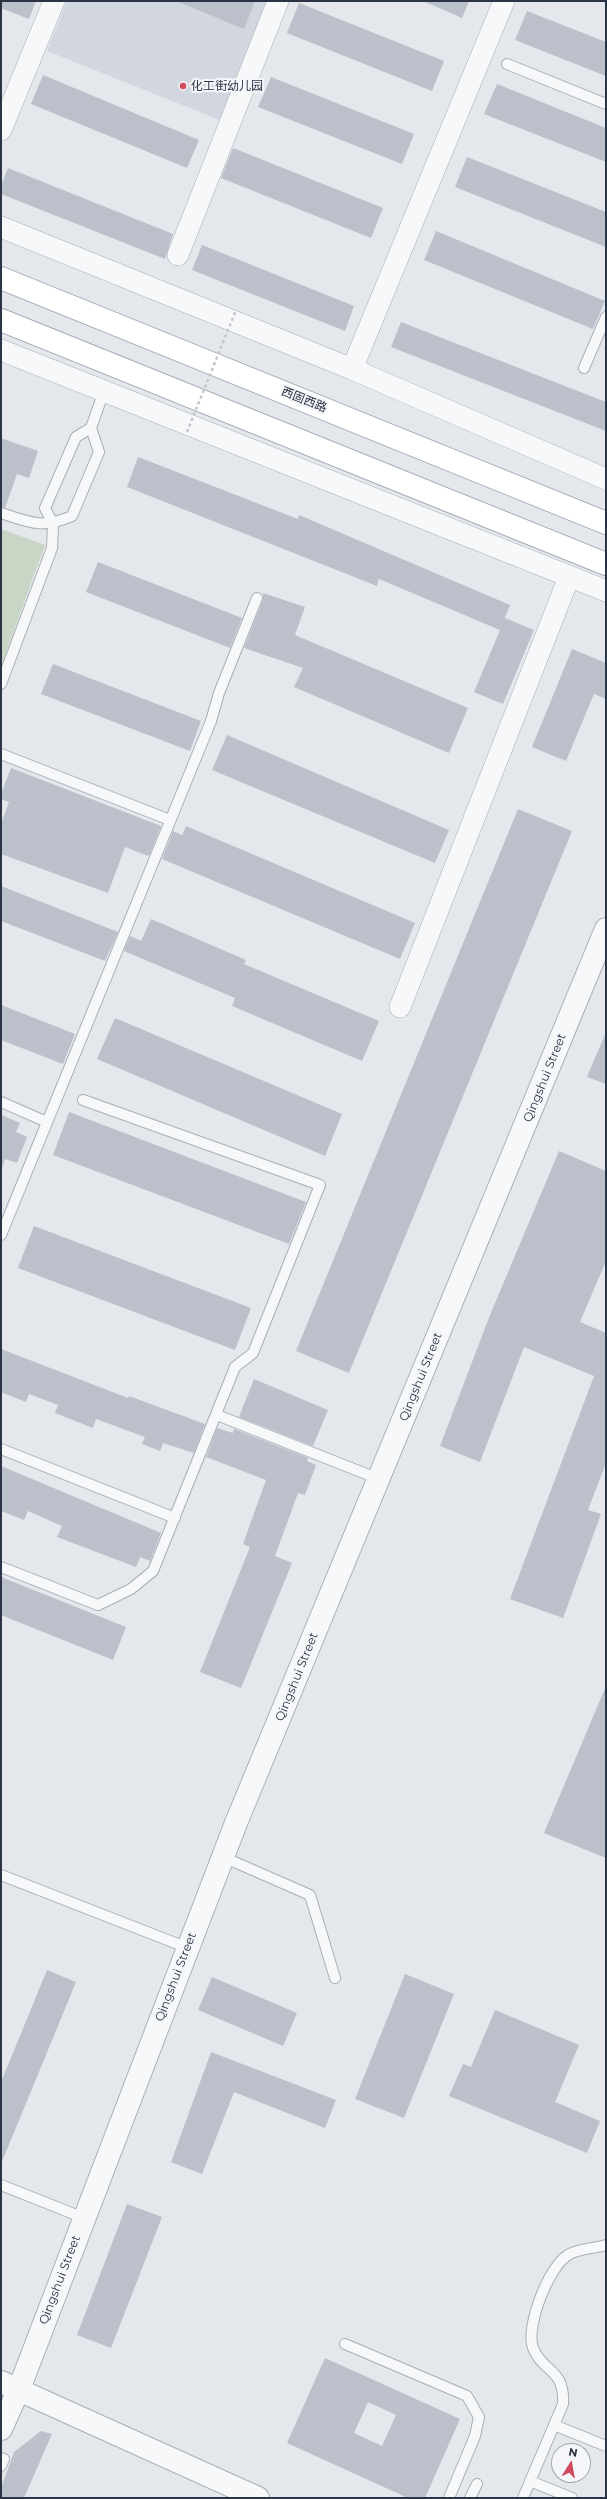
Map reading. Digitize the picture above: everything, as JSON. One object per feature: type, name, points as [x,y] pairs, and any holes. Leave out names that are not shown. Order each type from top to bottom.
[{"type":"main road","name":"西固西路","points":[[1,278],[606,523]]},
{"type":"main road","points":[[1,320],[606,564]]},
{"type":"street","points":[[1,130],[54,1]]},
{"type":"street","points":[[178,255],[278,1]]},
{"type":"street","points":[[352,369],[504,1]]},
{"type":"street","points":[[1,227],[352,369],[606,478]]},
{"type":"street","points":[[1,350],[606,592]]},
{"type":"street","points":[[400,1007],[569,577]]},
{"type":"street","name":"Qingshui Street","points":[[1,2429],[10,2385],[84,2218],[223,1857],[606,930]]},
{"type":"street","points":[[10,2385],[258,2498]]},
{"type":"lane","points":[[507,64],[606,104]]},
{"type":"lane","points":[[584,368],[606,317]]},
{"type":"lane","points":[[1,513],[34,525],[53,524],[72,516],[99,452],[91,428],[104,391]]},
{"type":"lane","points":[[1,684],[52,548],[53,524],[45,508],[76,437],[91,428]]},
{"type":"lane","points":[[2,1232],[170,820],[257,598]]},
{"type":"lane","points":[[1,754],[170,820]]},
{"type":"lane","points":[[1,1567],[98,1605],[131,1589],[153,1570],[217,1415],[235,1367],[253,1353],[320,1185],[83,1100]]},
{"type":"lane","points":[[1,1102],[47,1122]]},
{"type":"lane","points":[[217,1415],[379,1479]]},
{"type":"lane","points":[[1,1449],[175,1518]]},
{"type":"lane","points":[[223,1857],[310,1895],[335,1978]]},
{"type":"lane","points":[[1,1875],[188,1948]]},
{"type":"lane","points":[[1,2185],[84,2218]]},
{"type":"lane","points":[[523,2498],[563,2404],[561,2383],[556,2374],[539,2359],[533,2348],[530,2337],[531,2324],[557,2264],[567,2255],[580,2249],[606,2245]]},
{"type":"lane","points":[[345,2344],[468,2396],[478,2418],[475,2436],[449,2498]]},
{"type":"lane","points":[[554,2425],[606,2446]]},
{"type":"lane","points":[[1,2458],[4,2459],[1,2466]]},
{"type":"lane","points":[[530,2481],[572,2498]]},
{"type":"lane","points":[[470,2498],[476,2484]]},
{"type":"path","points":[[187,432],[236,310]]},
{"type":"shaded area","name":"化工街幼儿园","points":[[67,1],[267,1],[220,120],[47,51]]},
{"type":"green space","points":[[1,529],[45,545],[1,666]]},
{"type":"building","points":[[1,1],[36,1],[29,19],[1,8]]},
{"type":"building","points":[[176,1],[255,1],[244,29]]},
{"type":"building","points":[[423,1],[469,1],[462,18]]},
{"type":"building","points":[[299,3],[444,61],[432,91],[287,33]]},
{"type":"building","points":[[527,11],[606,42],[606,76],[515,40]]},
{"type":"building","points":[[43,75],[199,140],[187,168],[31,104]]},
{"type":"building","points":[[271,77],[414,134],[402,164],[258,107]]},
{"type":"building","points":[[497,84],[606,128],[606,162],[484,114]]},
{"type":"building","points":[[233,148],[383,208],[371,238],[221,178]]},
{"type":"building","points":[[467,157],[606,212],[606,247],[455,187]]},
{"type":"building","points":[[8,168],[173,234],[165,259],[1,194],[1,186]]},
{"type":"building","points":[[436,231],[605,301],[593,329],[424,260]]},
{"type":"building","points":[[202,245],[354,306],[345,331],[192,270]]},
{"type":"building","points":[[401,322],[606,402],[606,431],[391,347]]},
{"type":"building","points":[[1,438],[38,451],[29,478],[17,474],[5,508],[1,507]]},
{"type":"building","points":[[138,457],[298,519],[299,515],[510,605],[500,630],[379,579],[377,586],[127,487]]},
{"type":"building","points":[[98,562],[242,618],[230,648],[86,592]]},
{"type":"building","points":[[263,593],[305,607],[295,635],[468,708],[449,753],[294,687],[303,668],[244,648],[263,600]]},
{"type":"building","points":[[505,618],[534,630],[503,704],[474,692]]},
{"type":"building","points":[[572,649],[606,663],[606,699],[594,694],[566,761],[532,747]]},
{"type":"building","points":[[53,664],[201,721],[190,751],[41,694]]},
{"type":"building","points":[[227,735],[449,830],[435,863],[212,770]]},
{"type":"building","points":[[11,768],[161,826],[150,854],[148,856],[125,847],[108,893],[1,854],[1,824],[9,802],[1,799],[1,794]]},
{"type":"building","points":[[518,809],[572,831],[349,1373],[296,1351]]},
{"type":"building","points":[[186,826],[415,923],[400,959],[162,859],[173,831],[182,835]]},
{"type":"building","points":[[1,886],[118,932],[105,961],[1,921]]},
{"type":"building","points":[[151,919],[246,960],[244,964],[379,1021],[362,1061],[232,1006],[235,998],[124,951],[130,936],[141,941]]},
{"type":"building","points":[[1,1005],[75,1034],[63,1064],[1,1040]]},
{"type":"building","points":[[115,1018],[342,1114],[325,1156],[97,1059]]},
{"type":"building","points":[[606,1032],[606,1084],[587,1077]]},
{"type":"building","points":[[69,1112],[306,1202],[289,1244],[53,1155]]},
{"type":"building","points":[[1,1115],[20,1123],[16,1132],[27,1137],[17,1163],[5,1159],[2,1168]]},
{"type":"building","points":[[559,1151],[606,1171],[606,1261],[580,1322],[606,1333],[606,1463],[588,1510],[601,1514],[563,1618],[510,1599],[594,1376],[524,1347],[480,1462],[440,1446],[490,1315]]},
{"type":"building","points":[[34,1226],[251,1308],[235,1350],[18,1268]]},
{"type":"building","points":[[1,1349],[128,1398],[129,1396],[205,1424],[194,1453],[163,1443],[160,1451],[142,1444],[145,1437],[96,1419],[93,1428],[55,1413],[58,1405],[29,1394],[26,1402],[1,1392]]},
{"type":"building","points":[[254,1379],[328,1410],[313,1446],[239,1417]]},
{"type":"building","points":[[217,1428],[233,1433],[234,1429],[308,1458],[307,1461],[316,1465],[305,1495],[298,1493],[275,1556],[292,1563],[241,1688],[200,1672],[250,1547],[243,1544],[266,1480],[206,1457]]},
{"type":"building","points":[[1,1466],[161,1533],[150,1561],[140,1557],[136,1567],[57,1537],[62,1526],[28,1511],[24,1520],[1,1511]]},
{"type":"building","points":[[1,1577],[126,1627],[113,1660],[1,1615]]},
{"type":"building","points":[[606,1686],[606,1858],[544,1833]]},
{"type":"building","points":[[47,1970],[76,1982],[1,2164],[1,2082]]},
{"type":"building","points":[[405,1974],[454,1994],[404,2118],[355,2099]]},
{"type":"building","points":[[212,1977],[297,2013],[283,2046],[198,2010]]},
{"type":"building","points":[[495,2010],[579,2045],[555,2102],[600,2121],[587,2153],[449,2096],[463,2064],[471,2067]]},
{"type":"building","points":[[211,2052],[336,2100],[325,2128],[234,2092],[202,2174],[171,2162]]},
{"type":"building","points":[[127,2204],[162,2217],[111,2348],[77,2335]]},
{"type":"building","points":[[325,2358],[460,2419],[425,2498],[408,2498],[287,2443]],"holes":[[[368,2402],[396,2415],[382,2446],[354,2433]]]},
{"type":"building","points":[[41,2431],[52,2434],[24,2498],[1,2498],[1,2488],[14,2452]]},
{"type":"place","name":"化工街幼儿园","points":[[183,86]]}]
